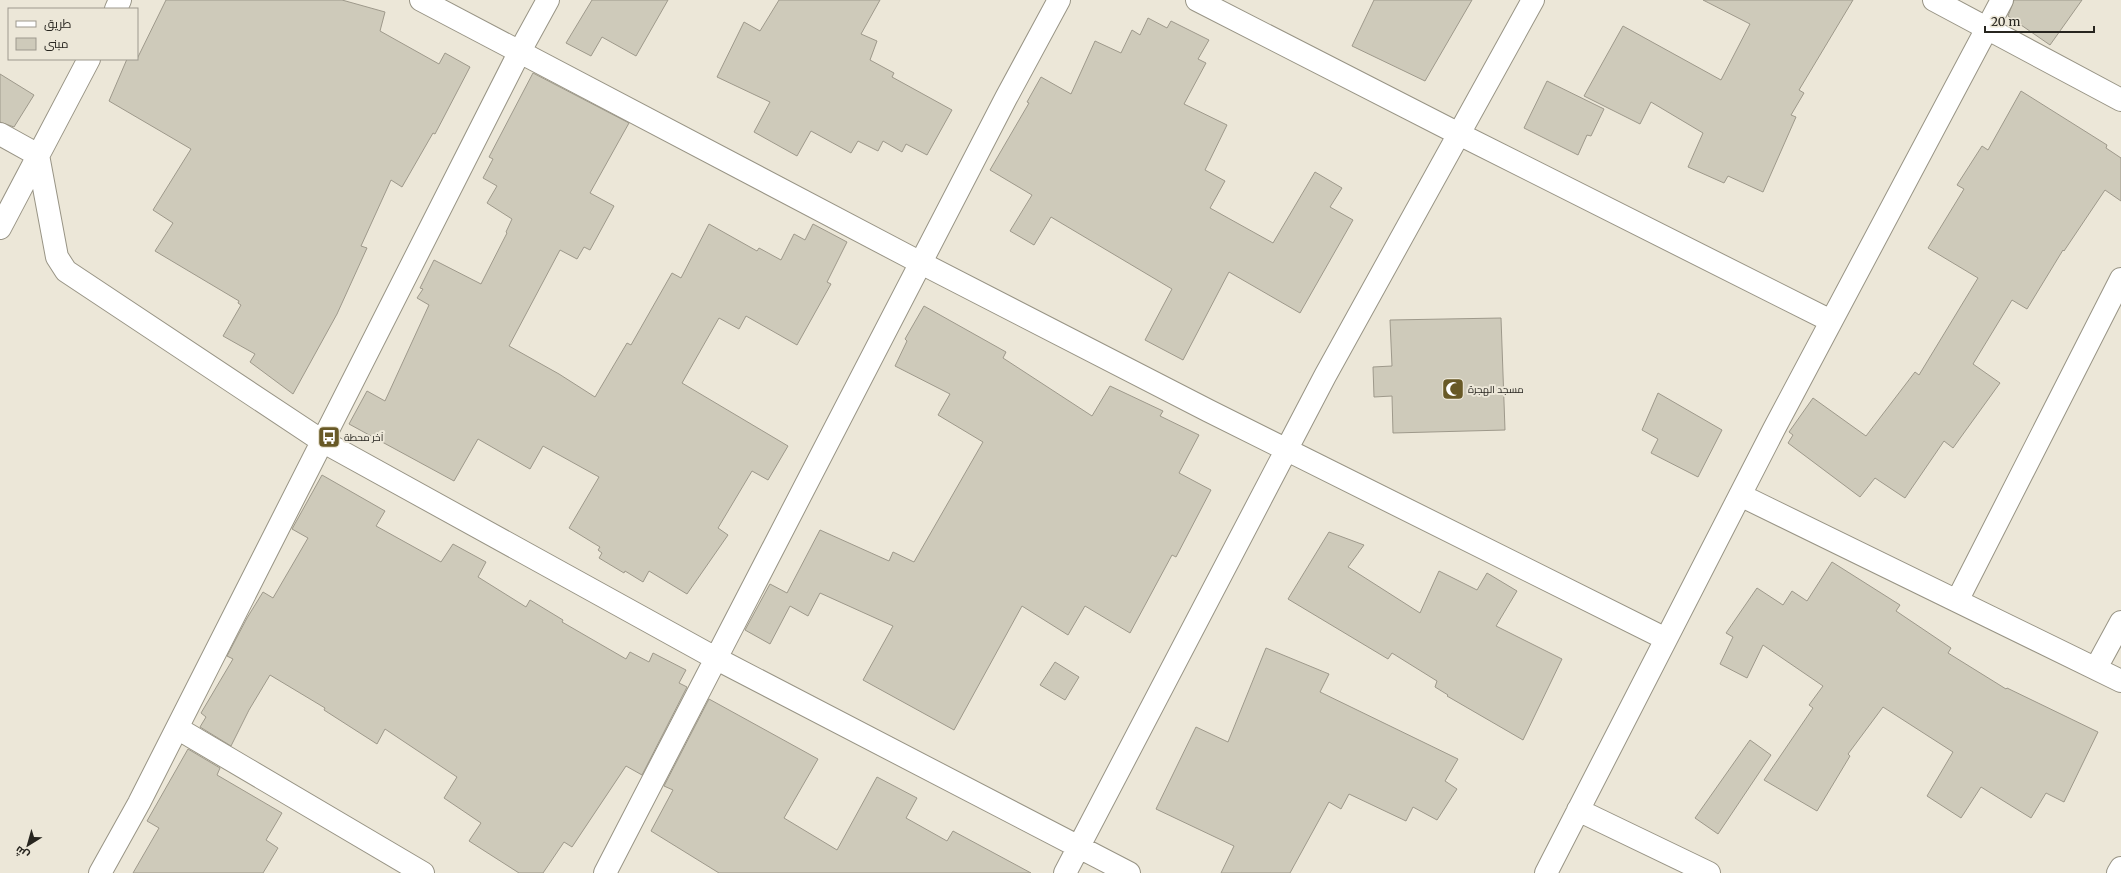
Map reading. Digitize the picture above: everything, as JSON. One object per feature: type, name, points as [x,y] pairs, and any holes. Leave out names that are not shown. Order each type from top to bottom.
[{"type":"street","points":[[422,0],[921,263],[1666,639]]},
{"type":"street","points":[[100,873],[139,803],[520,51],[548,0]]},
{"type":"street","points":[[605,873],[1059,0]]},
{"type":"street","points":[[1197,0],[1459,134],[1831,321]]},
{"type":"street","points":[[1065,873],[1325,376],[1532,0]]},
{"type":"street","points":[[1934,0],[2121,100]]},
{"type":"street","points":[[1546,873],[1740,495],[2002,0]]},
{"type":"street","points":[[0,228],[88,60]]},
{"type":"street","points":[[0,134],[38,155]]},
{"type":"street","points":[[38,155],[57,257],[66,271],[322,441],[717,659],[1080,846],[1129,873]]},
{"type":"street","points":[[1957,601],[2121,279]]},
{"type":"street","points":[[1740,495],[2121,681]]},
{"type":"street","points":[[2096,668],[2121,622]]},
{"type":"street","points":[[177,728],[423,873]]},
{"type":"street","points":[[1578,810],[1709,873]]},
{"type":"street","points":[[2118,873],[2121,868]]},
{"type":"building","points":[[166,0],[342,0],[385,12],[380,31],[439,64],[445,53],[470,67],[435,134],[433,133],[402,187],[391,180],[361,246],[367,248],[337,314],[293,394],[250,362],[255,354],[223,336],[241,305],[238,303],[239,301],[155,251],[173,223],[153,210],[191,149],[109,101],[127,60],[138,60],[138,57]]},
{"type":"building","points":[[592,0],[668,0],[636,56],[602,37],[591,56],[566,43]]},
{"type":"building","points":[[779,0],[880,0],[861,34],[877,41],[870,60],[894,73],[892,77],[952,110],[927,155],[906,144],[902,152],[883,141],[878,151],[858,141],[851,153],[811,131],[797,156],[754,132],[770,102],[717,77],[744,22],[760,31]]},
{"type":"building","points":[[1374,0],[1472,0],[1425,81],[1352,46]]},
{"type":"building","points":[[1703,0],[1853,0],[1799,90],[1804,93],[1791,115],[1796,117],[1763,192],[1728,176],[1724,183],[1688,167],[1703,133],[1651,102],[1640,124],[1584,96],[1623,26],[1721,80],[1750,24]]},
{"type":"building","points":[[2014,0],[2082,0],[2050,45],[2008,16]]},
{"type":"building","points":[[1148,18],[1167,28],[1171,21],[1209,40],[1198,59],[1206,63],[1184,104],[1227,125],[1205,170],[1225,181],[1210,208],[1273,243],[1315,172],[1342,188],[1330,207],[1353,220],[1300,313],[1229,272],[1183,360],[1145,340],[1172,289],[1051,217],[1034,245],[1010,231],[1032,195],[990,170],[1029,103],[1027,102],[1041,77],[1071,94],[1095,41],[1121,53],[1132,30],[1140,35]]},
{"type":"building","points":[[533,73],[629,123],[590,193],[614,206],[590,250],[584,247],[577,259],[560,250],[509,346],[559,374],[595,397],[627,343],[631,345],[672,273],[681,278],[709,224],[757,251],[759,248],[781,260],[794,234],[805,240],[813,224],[847,242],[827,282],[831,284],[797,345],[746,316],[739,329],[719,318],[682,383],[788,446],[768,480],[752,471],[718,528],[728,535],[687,594],[649,571],[643,582],[625,571],[624,573],[599,558],[602,553],[598,550],[600,547],[569,528],[599,477],[543,446],[530,469],[478,439],[454,481],[349,424],[367,391],[385,401],[429,305],[417,298],[423,289],[420,288],[434,260],[481,284],[507,233],[506,232],[512,219],[487,203],[497,186],[483,178],[493,159],[489,157]]},
{"type":"building","points":[[0,74],[34,95],[14,127],[0,122]]},
{"type":"building","points":[[1547,81],[1604,109],[1591,136],[1587,135],[1578,155],[1524,128]]},
{"type":"building","points":[[2021,91],[2107,145],[2106,148],[2121,158],[2121,201],[2105,190],[2064,251],[2063,250],[2027,309],[2012,300],[1973,364],[2000,383],[1953,448],[1944,441],[1905,498],[1875,478],[1860,497],[1788,443],[1793,435],[1789,432],[1813,398],[1866,436],[1915,372],[1919,375],[1978,278],[1928,248],[1964,189],[1957,185],[1982,146],[1988,150]]},
{"type":"building","points":[[924,306],[1006,352],[1003,358],[1092,416],[1110,386],[1163,411],[1160,416],[1199,435],[1179,473],[1211,490],[1176,557],[1172,555],[1130,633],[1085,606],[1068,635],[1022,606],[954,730],[863,680],[893,626],[820,593],[808,616],[790,606],[770,644],[745,630],[770,584],[787,593],[820,530],[889,561],[893,552],[914,562],[983,442],[938,415],[950,394],[895,366],[907,341],[905,339]]},
{"type":"building","points":[[1501,318],[1505,430],[1393,433],[1392,396],[1374,397],[1373,367],[1392,366],[1390,320]]},
{"type":"building","points":[[1658,393],[1722,430],[1698,477],[1651,453],[1658,439],[1642,430]]},
{"type":"building","points":[[322,475],[385,511],[376,526],[441,562],[453,544],[486,562],[478,577],[526,607],[530,600],[563,620],[562,622],[626,659],[630,652],[649,662],[653,653],[686,670],[679,683],[687,687],[642,775],[626,766],[572,847],[564,842],[543,873],[519,873],[469,841],[481,823],[444,798],[457,777],[385,729],[377,744],[324,710],[325,708],[270,675],[249,710],[231,746],[200,727],[206,717],[201,713],[233,659],[227,656],[247,618],[263,592],[273,598],[308,538],[292,529]]},
{"type":"building","points":[[1329,532],[1364,545],[1348,567],[1420,613],[1439,571],[1477,590],[1487,573],[1517,591],[1496,626],[1562,659],[1523,740],[1447,696],[1448,695],[1435,687],[1437,681],[1392,653],[1388,659],[1288,599]]},
{"type":"building","points":[[1832,562],[1900,605],[1896,611],[1951,648],[1948,653],[2006,689],[2007,688],[2098,732],[2064,802],[2046,793],[2031,818],[1981,787],[1961,818],[1927,796],[1953,752],[1883,707],[1848,754],[1850,756],[1817,811],[1764,780],[1813,708],[1809,705],[1823,686],[1763,645],[1747,678],[1720,664],[1733,637],[1726,633],[1757,588],[1783,605],[1792,591],[1807,601]]},
{"type":"building","points":[[1266,648],[1329,674],[1320,692],[1458,759],[1445,781],[1457,789],[1437,820],[1413,807],[1406,821],[1349,794],[1341,809],[1329,802],[1290,873],[1221,873],[1234,846],[1156,809],[1196,727],[1228,742]]},
{"type":"building","points":[[1055,662],[1079,677],[1065,700],[1040,685]]},
{"type":"building","points":[[709,699],[818,759],[784,818],[837,850],[877,777],[917,798],[906,818],[947,841],[953,831],[1031,873],[719,873],[651,831],[673,790],[664,786]]},
{"type":"building","points":[[1750,740],[1771,755],[1718,834],[1695,818]]},
{"type":"building","points":[[188,749],[220,768],[217,775],[282,813],[266,840],[278,848],[263,873],[133,873],[159,828],[147,821]]},
{"type":"place","name":"مسجد الهجرة","points":[[1453,389]]},
{"type":"place","name":"آخر محطة","points":[[329,437]]}]
